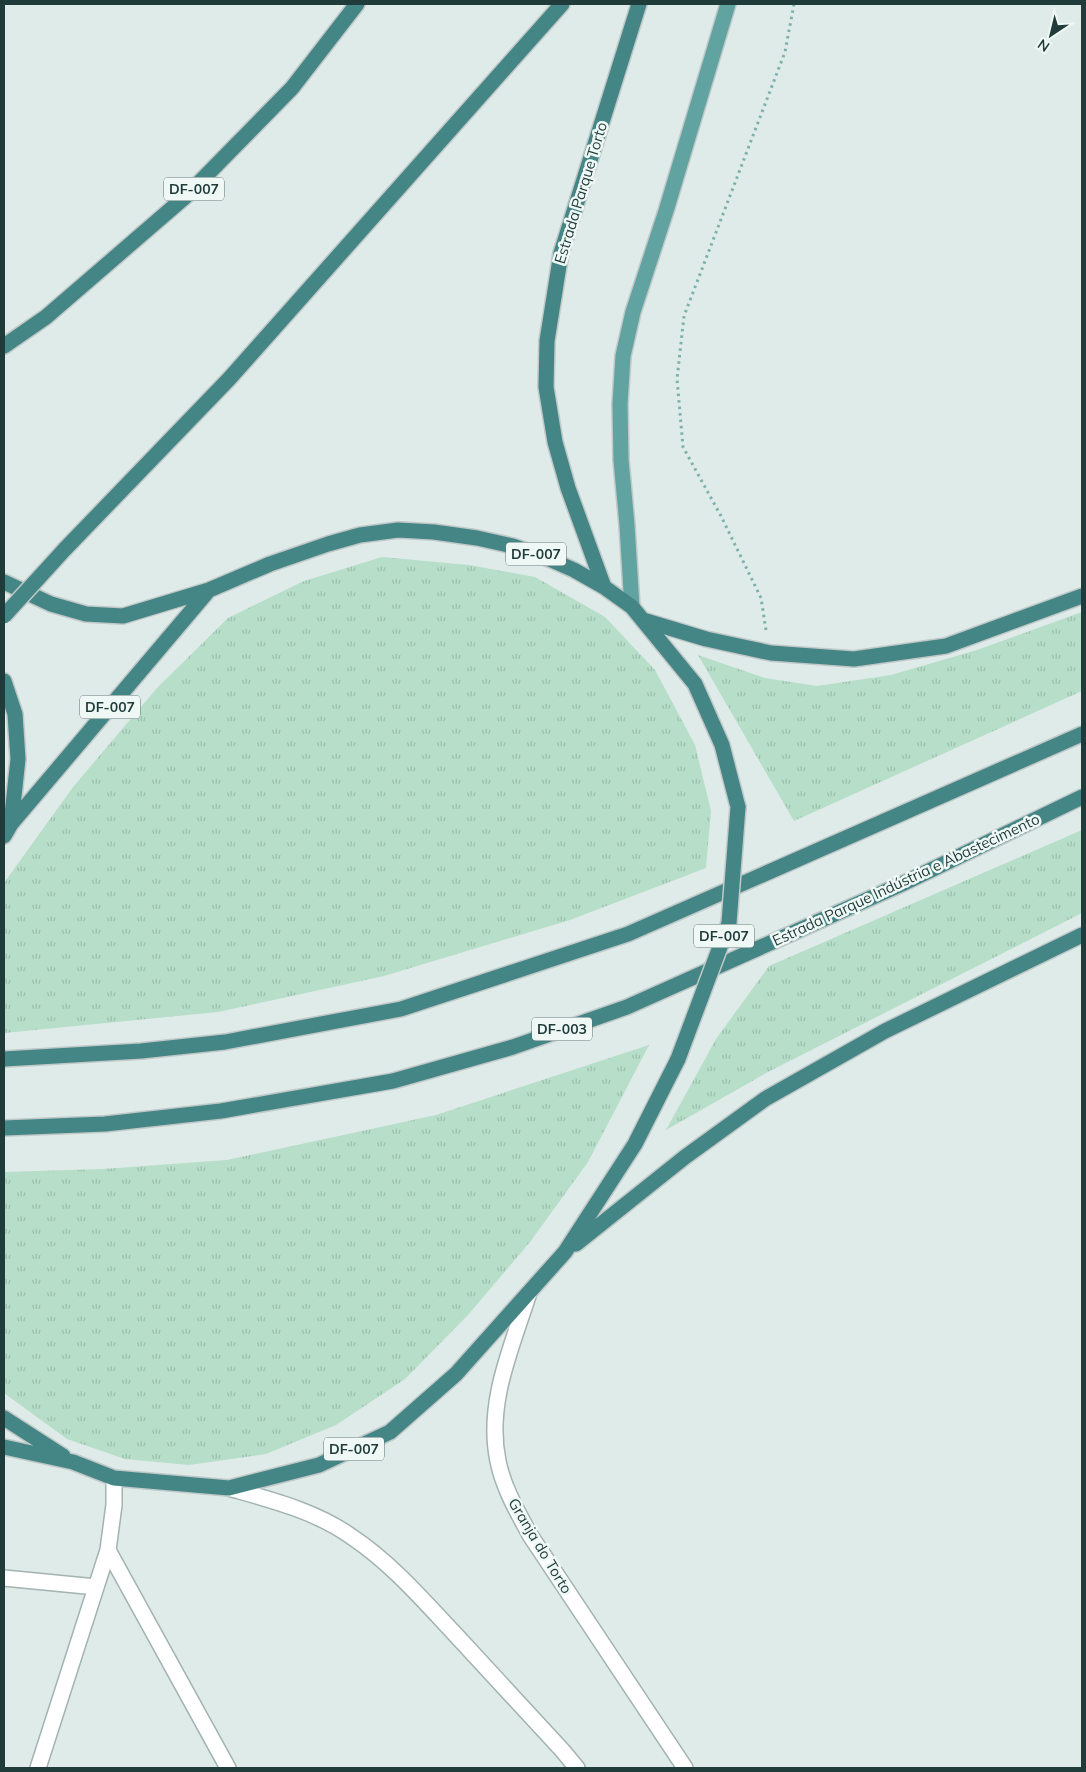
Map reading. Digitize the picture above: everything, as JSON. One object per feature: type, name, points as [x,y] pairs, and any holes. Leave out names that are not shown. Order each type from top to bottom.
[{"type":"highway","name":"DF-007","points":[[4,346],[46,317],[186,198],[292,88],[356,4]]},
{"type":"highway","points":[[4,616],[65,549],[236,372],[562,4]]},
{"type":"highway","name":"Estrada Parque Torto","points":[[604,587],[568,488],[555,442],[546,387],[547,341],[561,254],[639,4]]},
{"type":"highway","name":"DF-007","points":[[4,1447],[73,1462],[114,1478],[230,1488],[319,1465],[390,1432],[456,1374],[528,1296],[565,1252],[635,1144],[678,1059],[729,923],[738,807],[722,744],[695,684],[632,607],[604,587],[558,562],[513,546],[477,538],[434,532],[398,530],[360,535],[328,544],[270,564],[209,590],[7,830]]},
{"type":"highway","points":[[4,582],[51,604],[86,614],[123,616],[209,590]]},
{"type":"highway","points":[[643,620],[706,639],[769,653],[854,660],[946,646],[1082,596]]},
{"type":"highway","points":[[4,681],[14,714],[18,760],[7,830]]},
{"type":"highway","points":[[4,1059],[141,1052],[225,1042],[401,1009],[628,934],[1082,734]]},
{"type":"highway","name":"Estrada Parque Indústria e Abastecimento","points":[[4,1128],[105,1124],[222,1111],[393,1081],[513,1047],[636,1003],[902,884],[1082,798]]},
{"type":"highway","points":[[565,1252],[685,1157],[766,1099],[885,1031],[1082,935]]},
{"type":"highway","name":"DF-007","points":[[4,1418],[73,1462]]},
{"type":"main road","points":[[632,607],[621,460],[620,404],[623,356],[633,312],[680,167],[728,4]]},
{"type":"street","name":"Granja do Torto","points":[[528,1296],[500,1383],[496,1404],[495,1428],[498,1461],[504,1480],[510,1498],[530,1535],[685,1768]]},
{"type":"street","points":[[38,1768],[108,1550],[114,1505],[114,1478]]},
{"type":"street","points":[[230,1488],[274,1500],[315,1516],[352,1536],[418,1594],[577,1768]]},
{"type":"street","points":[[108,1550],[228,1768]]},
{"type":"street","points":[[4,1578],[96,1587]]},
{"type":"path","points":[[769,653],[760,598],[721,516],[683,447],[676,379],[684,316],[785,52],[794,4]]},
{"type":"green space","points":[[382,557],[469,565],[535,577],[605,617],[655,670],[695,745],[711,811],[706,868],[570,920],[384,976],[218,1012],[4,1033],[4,883],[73,787],[157,688],[228,618],[304,581]]},
{"type":"green space","points":[[1082,612],[1082,691],[794,821],[698,655],[765,678],[817,686],[891,675],[977,650]]},
{"type":"green space","points":[[1082,830],[1082,913],[766,1073],[666,1130],[716,1039],[769,966]]},
{"type":"green space","points":[[649,1045],[588,1162],[530,1242],[468,1315],[405,1379],[336,1425],[266,1454],[189,1465],[125,1459],[67,1439],[4,1393],[4,1172],[103,1169],[227,1160],[436,1115]]}]
